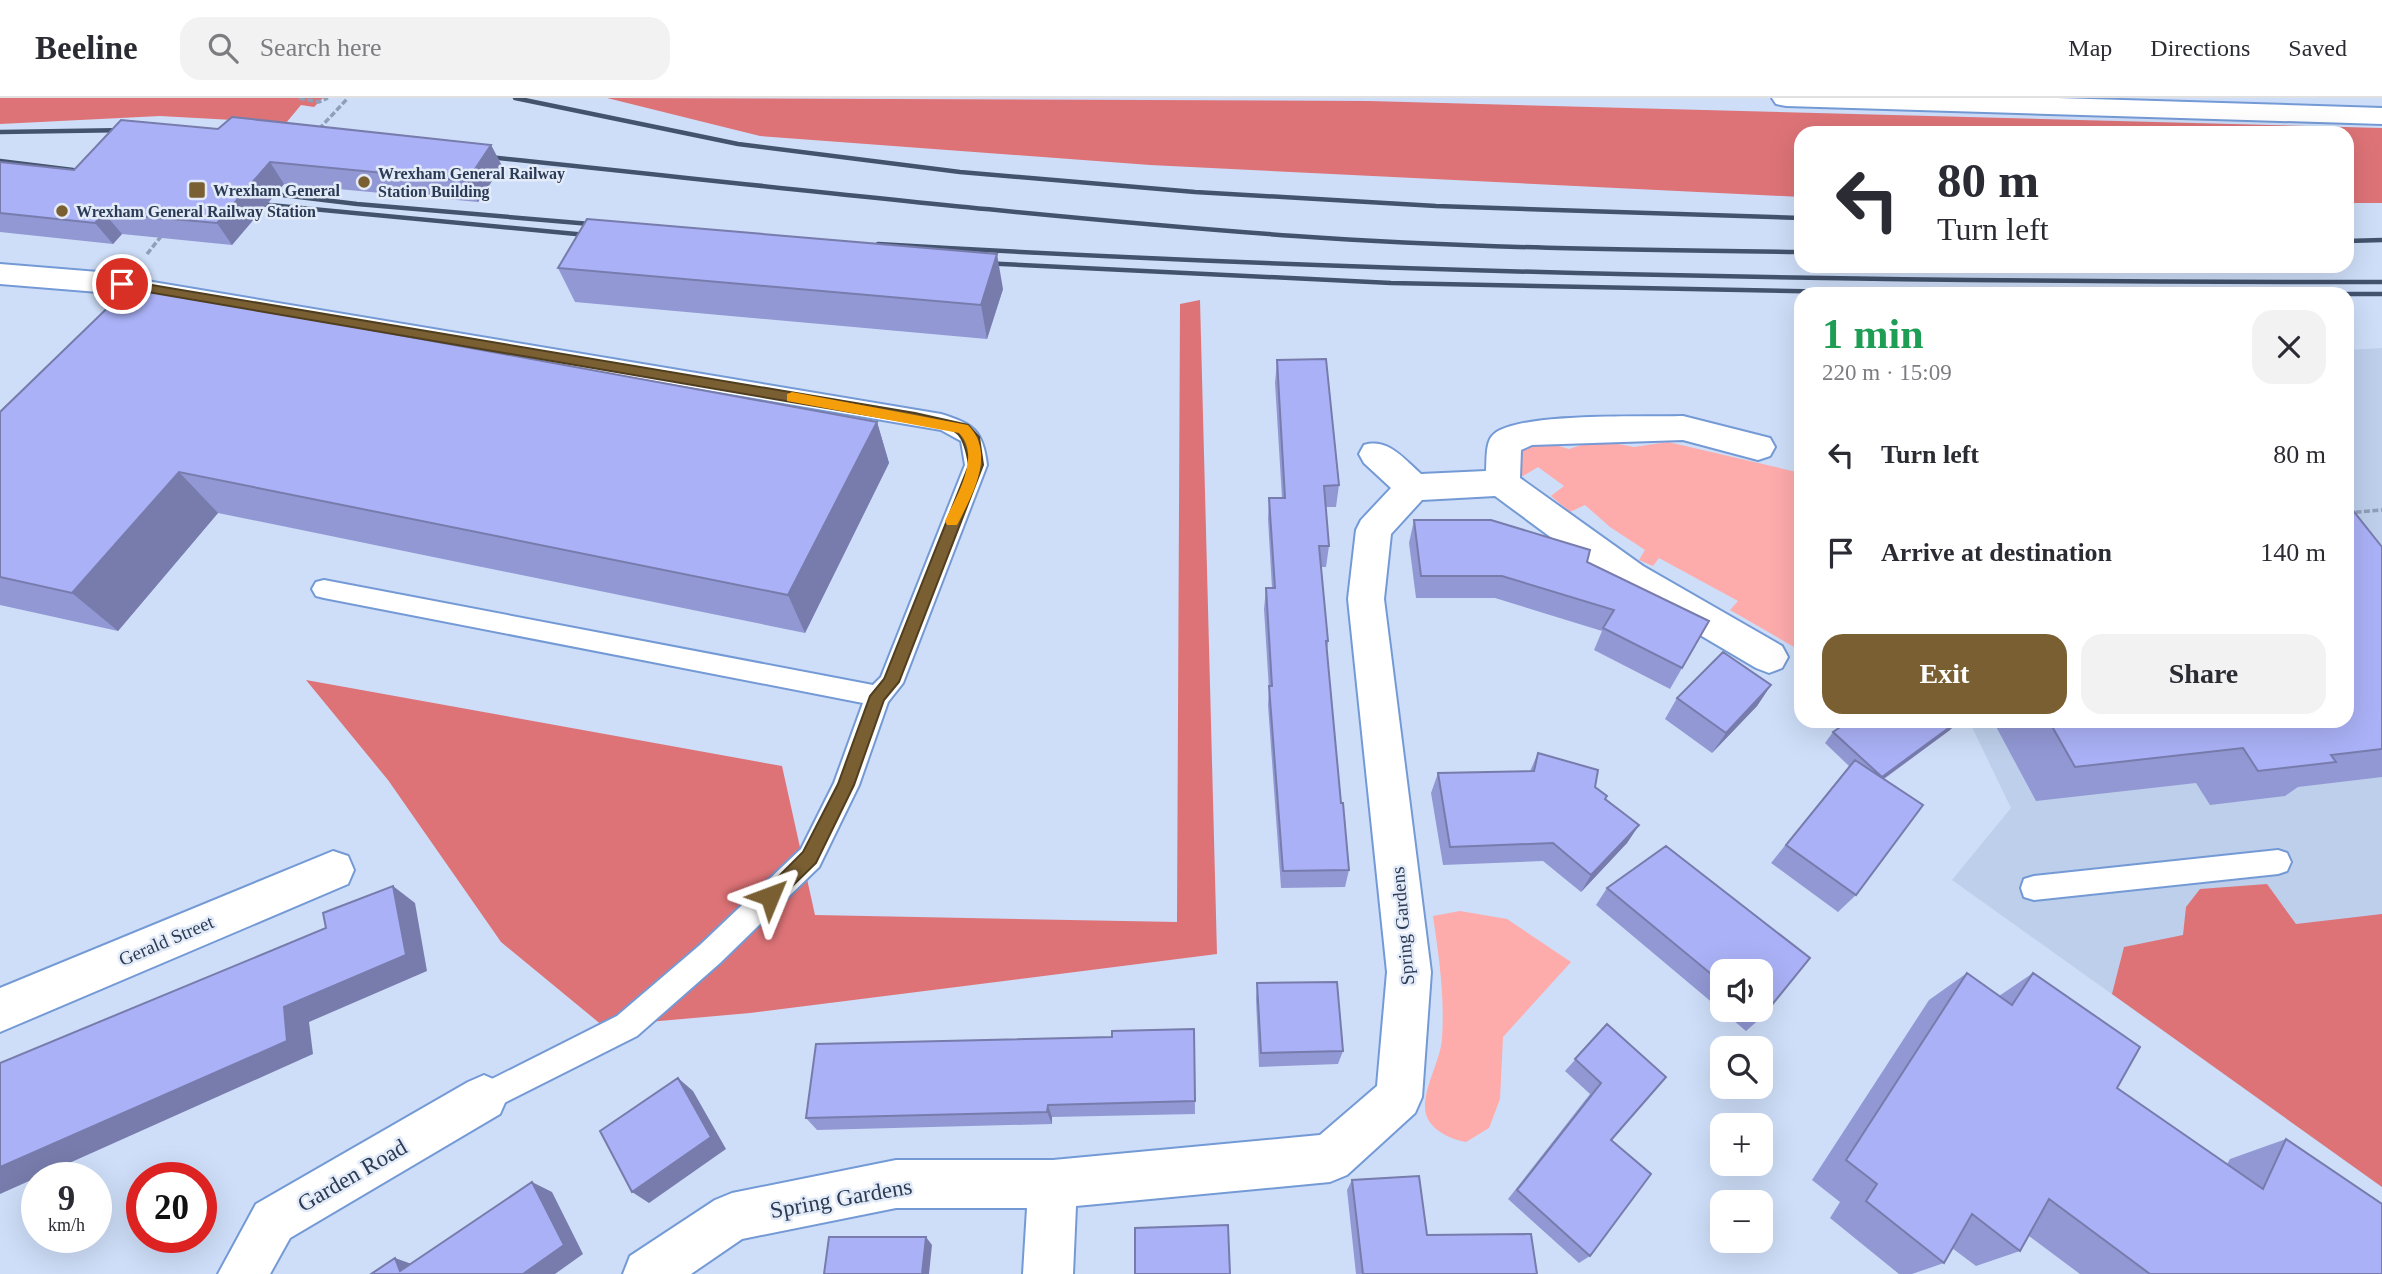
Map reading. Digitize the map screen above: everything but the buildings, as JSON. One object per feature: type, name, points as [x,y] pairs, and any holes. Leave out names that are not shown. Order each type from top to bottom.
[{"type":"street","points":[[1786,98],[2382,116]]},
{"type":"street","points":[[0,274],[122,284]]},
{"type":"street","points":[[1502,482],[1505,443],[1528,433],[1683,429],[1758,447]]},
{"type":"street","points":[[1376,454],[1413,487],[1502,482],[1630,576],[1769,657]]},
{"type":"street","name":"Spring Gardens","points":[[648,1274],[732,1217],[896,1184],[1053,1184],[1330,1158],[1399,1097],[1409,972],[1366,599],[1374,530],[1413,487]]},
{"type":"street","name":"Gerald Street","points":[[0,1010],[332,870]]},
{"type":"street","name":"Garden Road","points":[[243,1274],[273,1221],[484,1098]]},
{"type":"street","points":[[1048,1274],[1053,1184]]},
{"type":"lane","points":[[122,284],[941,422],[963,428],[972,437],[976,465],[891,682],[878,696],[846,785],[810,858],[710,954],[627,1027],[484,1098]]},
{"type":"lane","points":[[324,589],[878,696]]},
{"type":"lane","points":[[2034,888],[2278,862]]},
{"type":"path","points":[[299,98],[320,103],[328,98]]},
{"type":"path","points":[[316,133],[348,98]]},
{"type":"path","points":[[122,284],[167,229]]},
{"type":"path","points":[[2354,512],[2382,510]]},
{"type":"shaded area","points":[[0,98],[323,98],[314,107],[301,105],[286,123],[160,116],[0,124]]},
{"type":"shaded area","points":[[607,98],[1369,101],[2307,126],[1794,126],[1794,197],[1150,165],[760,136]]},
{"type":"shaded area","points":[[2354,127],[2382,128],[2382,203],[2354,203]]},
{"type":"shaded area","points":[[1200,300],[1217,954],[750,1013],[603,1026],[501,942],[388,780],[306,680],[782,766],[815,915],[1177,922],[1180,304]]},
{"type":"shaded area","points":[[2382,348],[2382,1187],[1952,880],[2011,808],[1972,728],[2354,728],[2354,350]]},
{"type":"shaded area","points":[[1597,440],[1634,447],[1668,442],[1794,471],[1794,647],[1730,610],[1738,601],[1659,558],[1653,566],[1639,560],[1645,550],[1610,527],[1585,505],[1570,512],[1551,496],[1564,486],[1538,467],[1523,476],[1512,472],[1509,457],[1524,446],[1548,443],[1569,449]]},
{"type":"shaded area","points":[[2267,884],[2296,924],[2382,914],[2382,1187],[2112,994],[2124,947],[2183,935],[2186,907],[2200,889]]},
{"type":"shaded area","points":[[1460,911],[1507,919],[1571,962],[1503,1037],[1500,1099],[1489,1128],[1466,1142],[1452,1138],[1433,1127],[1425,1107],[1427,1090],[1441,1048],[1443,1023],[1441,977],[1433,916]]},
{"type":"railway","points":[[515,98],[738,144],[960,172],[1195,192],[1436,206],[1794,218]]},
{"type":"railway","points":[[0,132],[130,130]]},
{"type":"railway","points":[[479,156],[989,209],[1295,236],[1484,246],[1794,252]]},
{"type":"railway","points":[[0,161],[73,170]]},
{"type":"railway","points":[[257,192],[357,204],[602,225]]},
{"type":"railway","points":[[248,203],[597,236]]},
{"type":"railway","points":[[2354,241],[2382,240]]},
{"type":"railway","points":[[878,244],[1254,263],[1630,274],[2382,282]]},
{"type":"railway","points":[[981,263],[1391,283],[1794,291]]},
{"type":"railway","points":[[2354,294],[2382,294]]},
{"type":"slow traffic","points":[[792,397],[963,428],[972,437],[976,465],[952,521]]},
{"type":"place","name":"Wrexham General Railway Station Building","points":[[364,182]]},
{"type":"place","name":"Wrexham General","points":[[197,190]]},
{"type":"place","name":"Wrexham General Railway Station","points":[[62,211]]},
{"type":"route","points":[[122,284],[941,422],[963,428],[972,437],[976,465],[891,682],[878,696],[846,785],[810,858],[770,896]]}]
